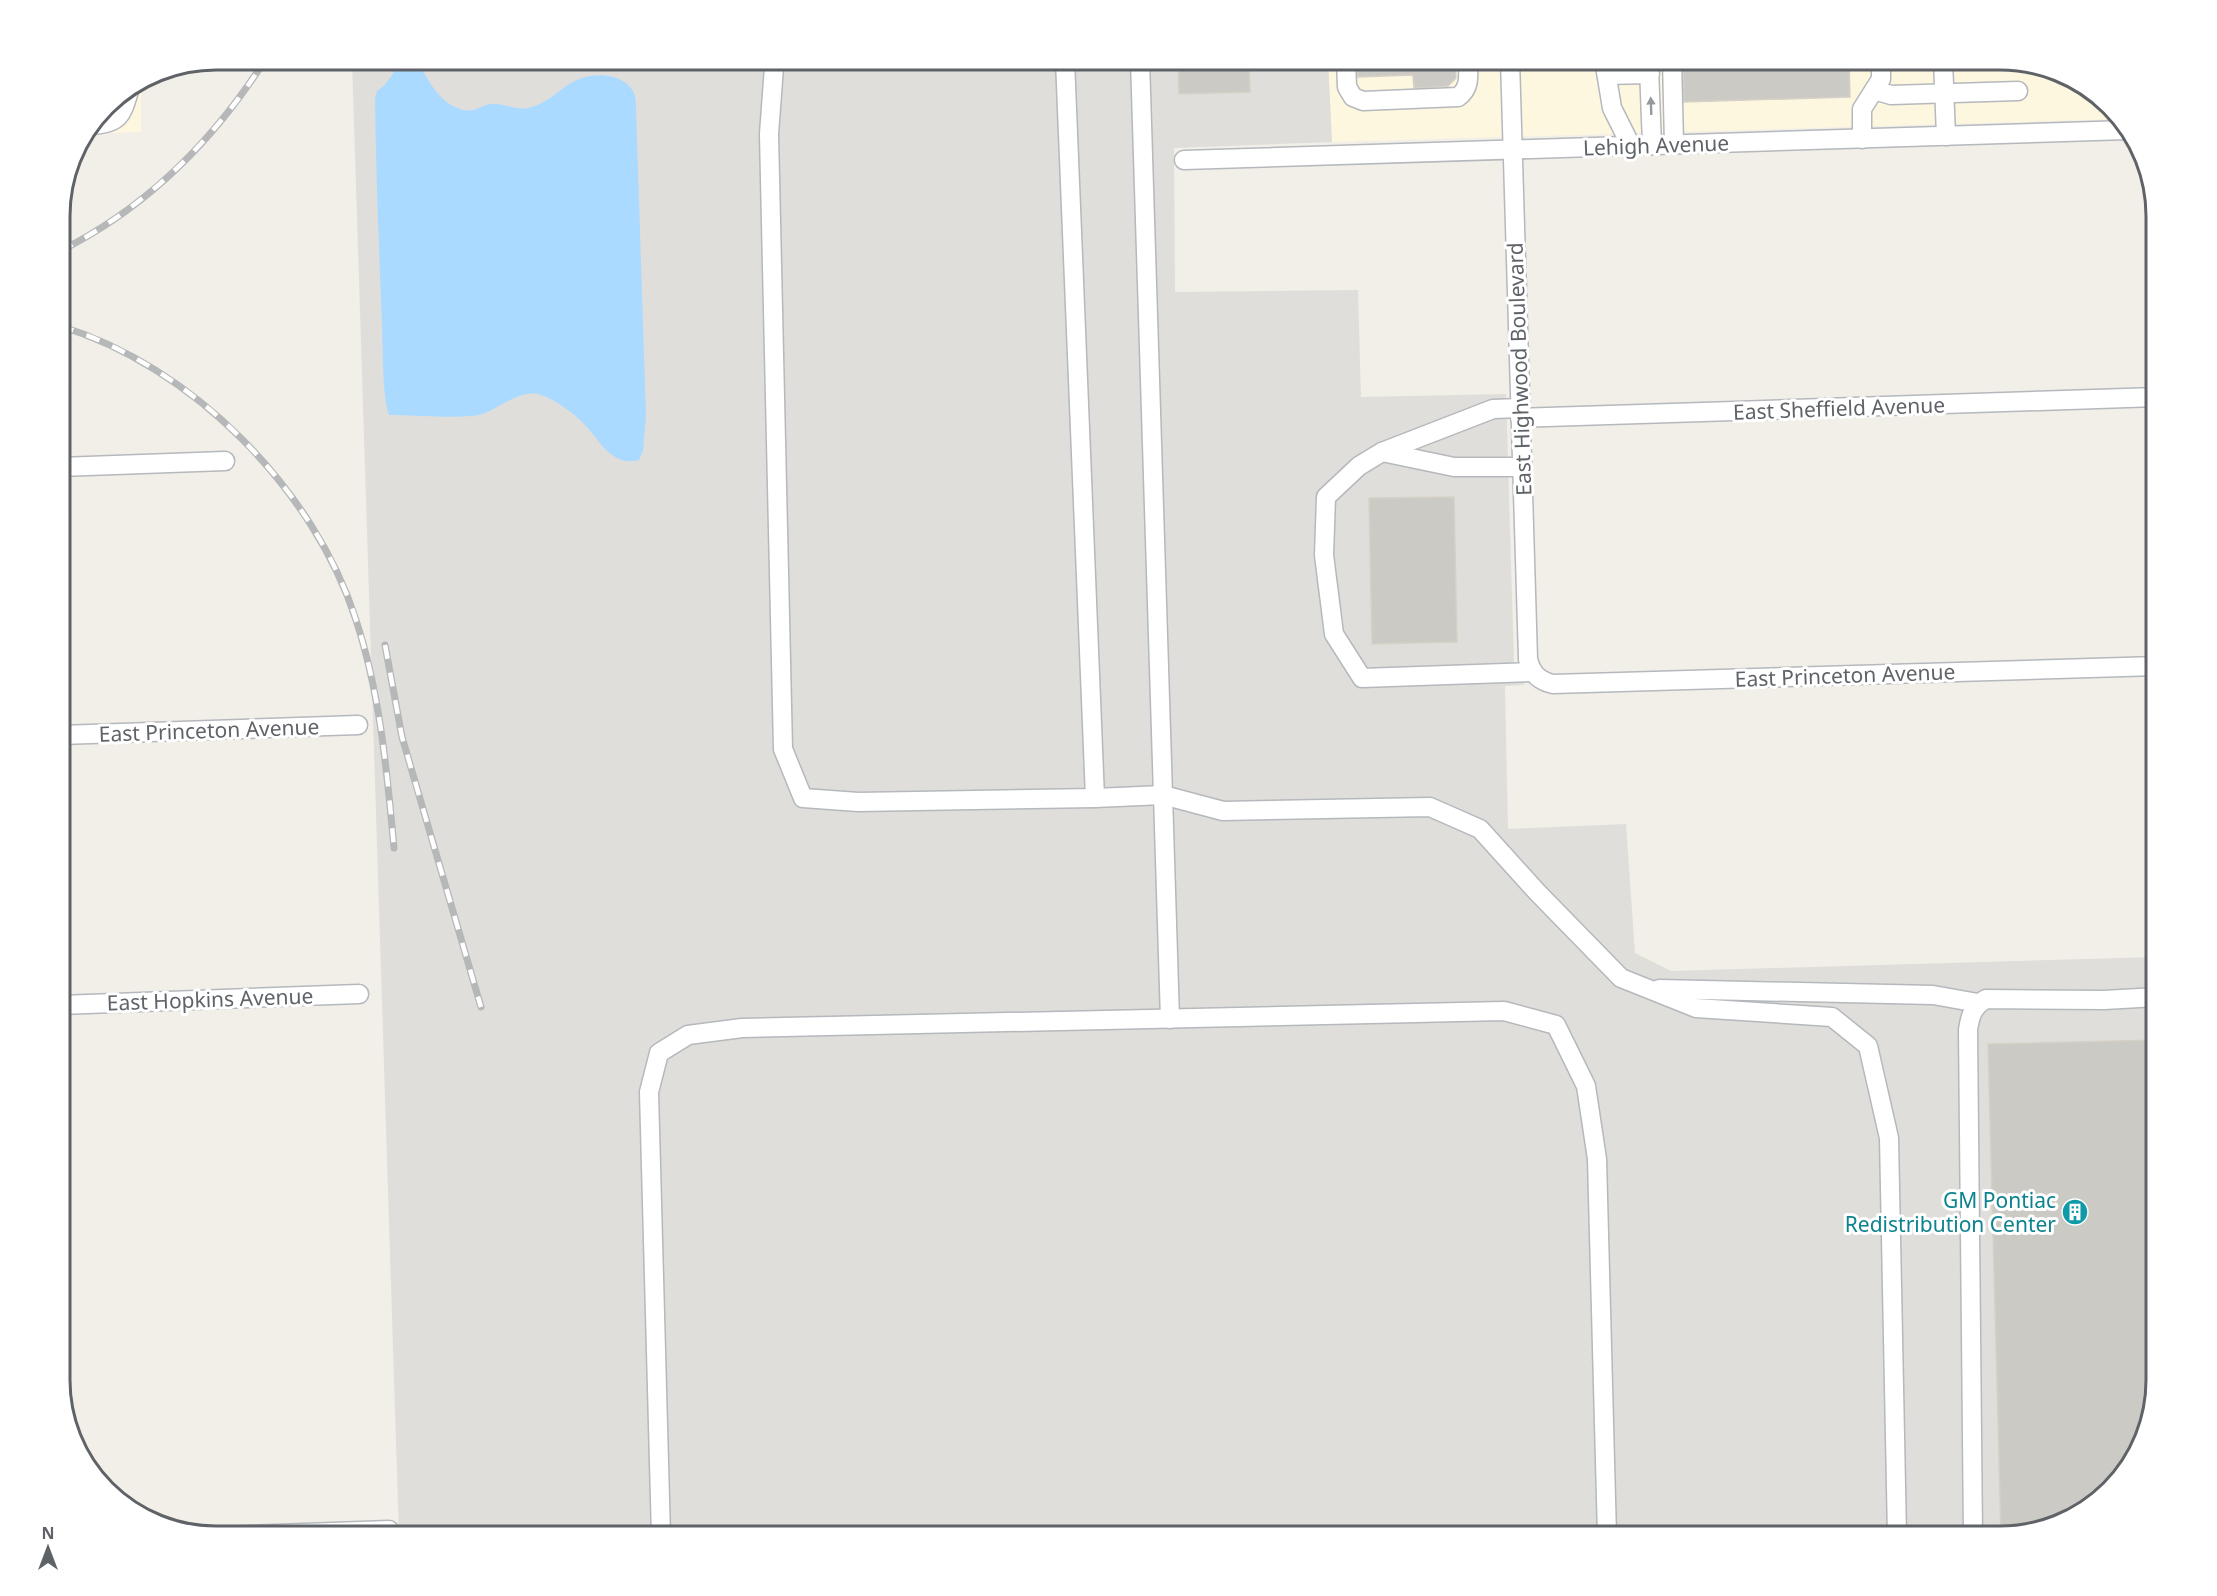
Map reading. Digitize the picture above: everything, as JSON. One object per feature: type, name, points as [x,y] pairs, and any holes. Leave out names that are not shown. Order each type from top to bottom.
[{"type":"street","points":[[1140,70],[1170,1019]]},
{"type":"street","points":[[1346,70],[1347,87],[1353,97],[1363,101],[1458,97],[1466,92],[1469,83],[1468,70]]},
{"type":"street","name":"East Highwood Boulevard","points":[[1510,70],[1528,659],[1534,674]]},
{"type":"street","points":[[1605,70],[1612,108],[1631,146]]},
{"type":"street","points":[[1637,70],[1649,71],[1652,145]]},
{"type":"street","points":[[1672,70],[1674,144]]},
{"type":"street","points":[[1862,139],[1862,110],[1881,79],[1881,70]]},
{"type":"street","points":[[1943,70],[1946,136]]},
{"type":"street","points":[[774,71],[769,134],[783,749],[803,798],[867,801],[1163,795],[1223,811],[1430,807],[1480,829],[1537,892],[1621,978],[1696,1008],[1832,1017],[1868,1046],[1888,1138],[1897,1526]]},
{"type":"street","points":[[1065,71],[1095,798]]},
{"type":"street","points":[[1874,90],[1891,95],[2018,91]]},
{"type":"street","points":[[103,124],[117,120],[125,103]]},
{"type":"street","points":[[117,110],[117,120]]},
{"type":"street","name":"Lehigh Avenue","points":[[1184,160],[2118,130]]},
{"type":"street","name":"East Sheffield Avenue","points":[[1382,452],[1493,409],[1520,413],[2146,397]]},
{"type":"street","points":[[1382,452],[1454,467],[1522,467]]},
{"type":"street","name":"East Princeton Avenue","points":[[1382,452],[1359,466],[1326,497],[1324,555],[1334,634],[1362,678],[1534,674],[1543,682],[1553,684],[2146,666]]},
{"type":"street","points":[[71,467],[225,461]]},
{"type":"street","name":"East Princeton Avenue","points":[[71,735],[358,725]]},
{"type":"street","points":[[1648,989],[1933,995],[1978,1003]]},
{"type":"street","name":"East Hopkins Avenue","points":[[71,1005],[359,994]]},
{"type":"street","points":[[1973,1526],[1968,1030],[1971,1015],[1978,1003],[1986,999],[2104,1000],[2146,998]]},
{"type":"street","points":[[661,1526],[649,1092],[659,1053],[688,1035],[742,1028],[1504,1011],[1556,1025],[1586,1086],[1597,1159],[1607,1526]]},
{"type":"shaded area","points":[[1329,70],[2001,70],[2039,75],[2057,82],[2090,101],[2109,119],[1332,142]]},
{"type":"shaded area","points":[[1329,70],[1332,142],[1174,148],[1175,292],[1358,290],[1361,397],[1506,394],[1514,663],[1515,670],[1525,685],[1505,686],[1508,829],[1626,824],[1635,953],[1671,971],[2146,957],[2146,1390],[2144,1408],[2139,1427],[2122,1461],[2104,1483],[2082,1501],[2039,1521],[2001,1526],[399,1526],[352,71]]},
{"type":"shaded area","points":[[141,92],[141,132],[96,134],[113,113]]},
{"type":"water","points":[[395,71],[423,71],[441,97],[453,106],[467,110],[491,104],[519,108],[532,107],[578,79],[595,75],[621,80],[633,91],[636,104],[646,415],[643,451],[639,460],[622,460],[615,457],[571,412],[541,395],[519,396],[478,415],[454,417],[389,415],[383,371],[375,99],[377,91]]},
{"type":"building","points":[[1178,70],[1249,70],[1250,92],[1179,94]]},
{"type":"building","points":[[1358,70],[1456,70],[1456,78],[1448,86],[1414,88],[1413,75],[1358,77]]},
{"type":"building","points":[[1683,70],[1849,70],[1850,97],[1684,102]]},
{"type":"building","points":[[1454,497],[1457,642],[1372,644],[1369,498]]},
{"type":"building","name":"GM Pontiac Redistribution Center","points":[[2146,1040],[2146,1390],[2139,1427],[2116,1469],[2104,1483],[2082,1501],[2039,1521],[2001,1526],[2001,1526],[1988,1044]]},
{"type":"railway","points":[[71,245],[121,214],[176,169],[224,118],[257,71]]},
{"type":"railway","points":[[71,330],[109,345],[156,370],[201,402],[242,439],[279,480],[311,524],[337,571],[364,648],[377,704],[394,848]]},
{"type":"railway","points":[[385,645],[402,737],[481,1007]]},
{"type":"place","name":"GM Pontiac Redistribution Center","points":[[2075,1212]]}]
